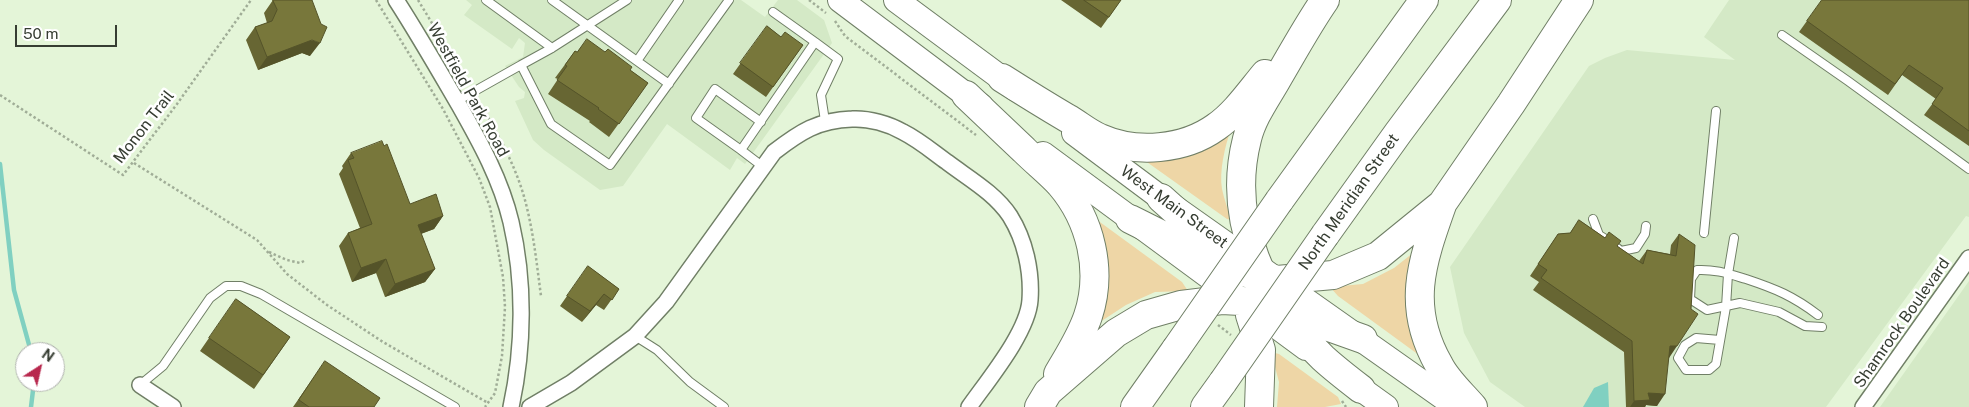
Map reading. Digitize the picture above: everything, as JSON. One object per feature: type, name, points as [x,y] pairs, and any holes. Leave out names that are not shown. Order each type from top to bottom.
[{"type":"highway","points":[[1134,407],[1424,0]]},
{"type":"highway","name":"North Meridian Street","points":[[1205,407],[1409,117],[1497,0]]},
{"type":"highway","points":[[1474,407],[1439,365],[1428,343],[1420,309],[1419,289],[1420,272],[1425,252],[1442,204],[1579,0]]},
{"type":"highway","points":[[1002,78],[1100,138],[1136,147],[1170,147],[1205,134],[1228,118],[1318,10]]},
{"type":"highway","points":[[1318,10],[1262,105],[1247,138],[1240,184],[1242,216],[1282,309],[1323,357],[1361,389]]},
{"type":"highway","points":[[966,95],[1049,172],[1070,197],[1086,225],[1094,266],[1094,285],[1088,315],[1083,330],[1043,400]]},
{"type":"highway","points":[[1161,198],[1199,232],[1230,269],[1244,301],[1261,350],[1259,407]]},
{"type":"highway","points":[[1130,219],[1230,269],[1266,274],[1323,277],[1356,267],[1378,256],[1399,241],[1442,204]]},
{"type":"highway","points":[[1043,400],[1116,333],[1146,315],[1181,305],[1244,301],[1264,303],[1363,339]]},
{"type":"main road","points":[[840,0],[1130,219],[1386,407]]},
{"type":"main road","name":"West Main Street","points":[[896,0],[1161,198],[1266,274],[1363,339],[1457,407]]},
{"type":"street","name":"Westfield Park Road","points":[[396,0],[457,101],[488,158],[511,220],[520,275],[521,333],[511,407]]},
{"type":"street","points":[[530,407],[571,383],[636,336],[666,302],[762,166],[774,152],[796,135],[825,121],[854,118],[878,122],[903,132],[991,195],[1009,215],[1022,238],[1030,280],[1030,301],[1024,325],[969,407]]},
{"type":"street","name":"Shamrock Boulevard","points":[[1863,407],[1969,258]]},
{"type":"street","points":[[140,385],[173,407]]},
{"type":"lane","points":[[486,0],[552,48]]},
{"type":"lane","points":[[552,0],[669,84]]},
{"type":"lane","points":[[457,101],[552,48],[627,0]]},
{"type":"lane","points":[[637,61],[679,0]]},
{"type":"lane","points":[[521,65],[551,124],[610,165],[729,0]]},
{"type":"lane","points":[[773,12],[838,58],[820,95],[825,121]]},
{"type":"lane","points":[[1782,35],[1969,169]]},
{"type":"lane","points":[[741,150],[815,42]]},
{"type":"lane","points":[[761,122],[715,89],[696,118],[762,166]]},
{"type":"lane","points":[[1704,233],[1716,111]]},
{"type":"lane","points":[[1593,220],[1599,235],[1621,251],[1636,248],[1645,234],[1646,226]]},
{"type":"lane","points":[[1720,340],[1696,338],[1685,345],[1678,358],[1686,370],[1709,370],[1716,364],[1726,307],[1728,274],[1734,238]]},
{"type":"lane","points":[[1818,315],[1800,301],[1779,290],[1712,269],[1697,270],[1691,279],[1690,299],[1707,310],[1740,303],[1769,309],[1805,326],[1822,327]]},
{"type":"lane","points":[[140,385],[163,366],[210,298],[226,286],[241,286],[261,294],[455,407]]},
{"type":"lane","points":[[636,336],[657,350],[690,382],[724,407]]},
{"type":"path","name":"Monon Trail","points":[[2,96],[123,175],[134,163],[251,0]]},
{"type":"path","points":[[376,0],[442,109],[479,178],[490,207],[503,277],[504,307],[502,356],[495,393],[487,407]]},
{"type":"path","points":[[134,163],[257,240],[287,274],[327,305],[382,342],[488,403]]},
{"type":"path","points":[[268,252],[300,263],[306,260]]},
{"type":"shaded area","points":[[466,0],[741,0],[765,17],[778,0],[797,0],[824,20],[832,43],[745,164],[737,158],[730,170],[667,124],[623,186],[600,190],[533,140],[515,101],[524,98],[525,92],[519,87],[505,66],[523,57],[525,43],[519,38],[512,49],[464,15],[472,5]]},
{"type":"shaded area","points":[[1729,0],[1969,0],[1969,217],[1966,216],[1826,407],[1525,407],[1490,382],[1464,333],[1450,267],[1589,66],[1627,50],[1735,60],[1704,37]]},
{"type":"shaded area","points":[[1231,129],[1223,159],[1221,182],[1231,220],[1144,160]]},
{"type":"shaded area","points":[[1093,217],[1182,282],[1188,291],[1155,292],[1126,305],[1097,324]]},
{"type":"shaded area","points":[[1413,253],[1423,358],[1338,296],[1330,287],[1363,284],[1394,268]]},
{"type":"shaded area","points":[[1969,281],[1969,407],[1880,407]]},
{"type":"shaded area","points":[[1271,352],[1279,354],[1338,397],[1341,404],[1325,407],[1277,407],[1279,382]]},
{"type":"water","points":[[1608,382],[1609,407],[1583,407],[1594,388]]},
{"type":"building","points":[[273,0],[312,0],[321,24],[327,27],[320,43],[312,40],[267,57],[255,27],[272,21],[277,10]]},
{"type":"building","points":[[1084,0],[1121,0],[1109,17]]},
{"type":"building","points":[[1822,0],[1969,0],[1969,131],[1932,104],[1943,88],[1909,65],[1895,84],[1807,21]]},
{"type":"building","points":[[767,26],[781,37],[785,32],[803,45],[773,87],[740,63]]},
{"type":"building","points":[[587,39],[605,52],[608,49],[632,67],[630,70],[648,83],[619,124],[557,80],[575,51],[577,52]]},
{"type":"building","points":[[382,141],[384,146],[387,144],[410,204],[436,194],[443,216],[418,225],[435,269],[395,284],[386,259],[361,268],[348,233],[372,224],[348,160],[354,158],[351,153]]},
{"type":"building","points":[[1579,220],[1605,238],[1609,232],[1621,241],[1617,246],[1643,264],[1647,250],[1676,256],[1679,234],[1695,245],[1691,309],[1698,314],[1677,346],[1670,346],[1665,394],[1648,393],[1650,400],[1634,401],[1632,341],[1541,278],[1547,270],[1538,264],[1558,234],[1570,233]]},
{"type":"building","points":[[588,266],[619,289],[612,300],[604,294],[590,311],[567,296]]},
{"type":"building","points":[[236,299],[290,337],[263,375],[209,338]]},
{"type":"building","points":[[325,361],[380,398],[374,407],[309,407],[299,400]]},
{"type":"waterway","points":[[0,164],[14,290],[28,342]]},
{"type":"waterway","points":[[31,407],[33,392]]}]
